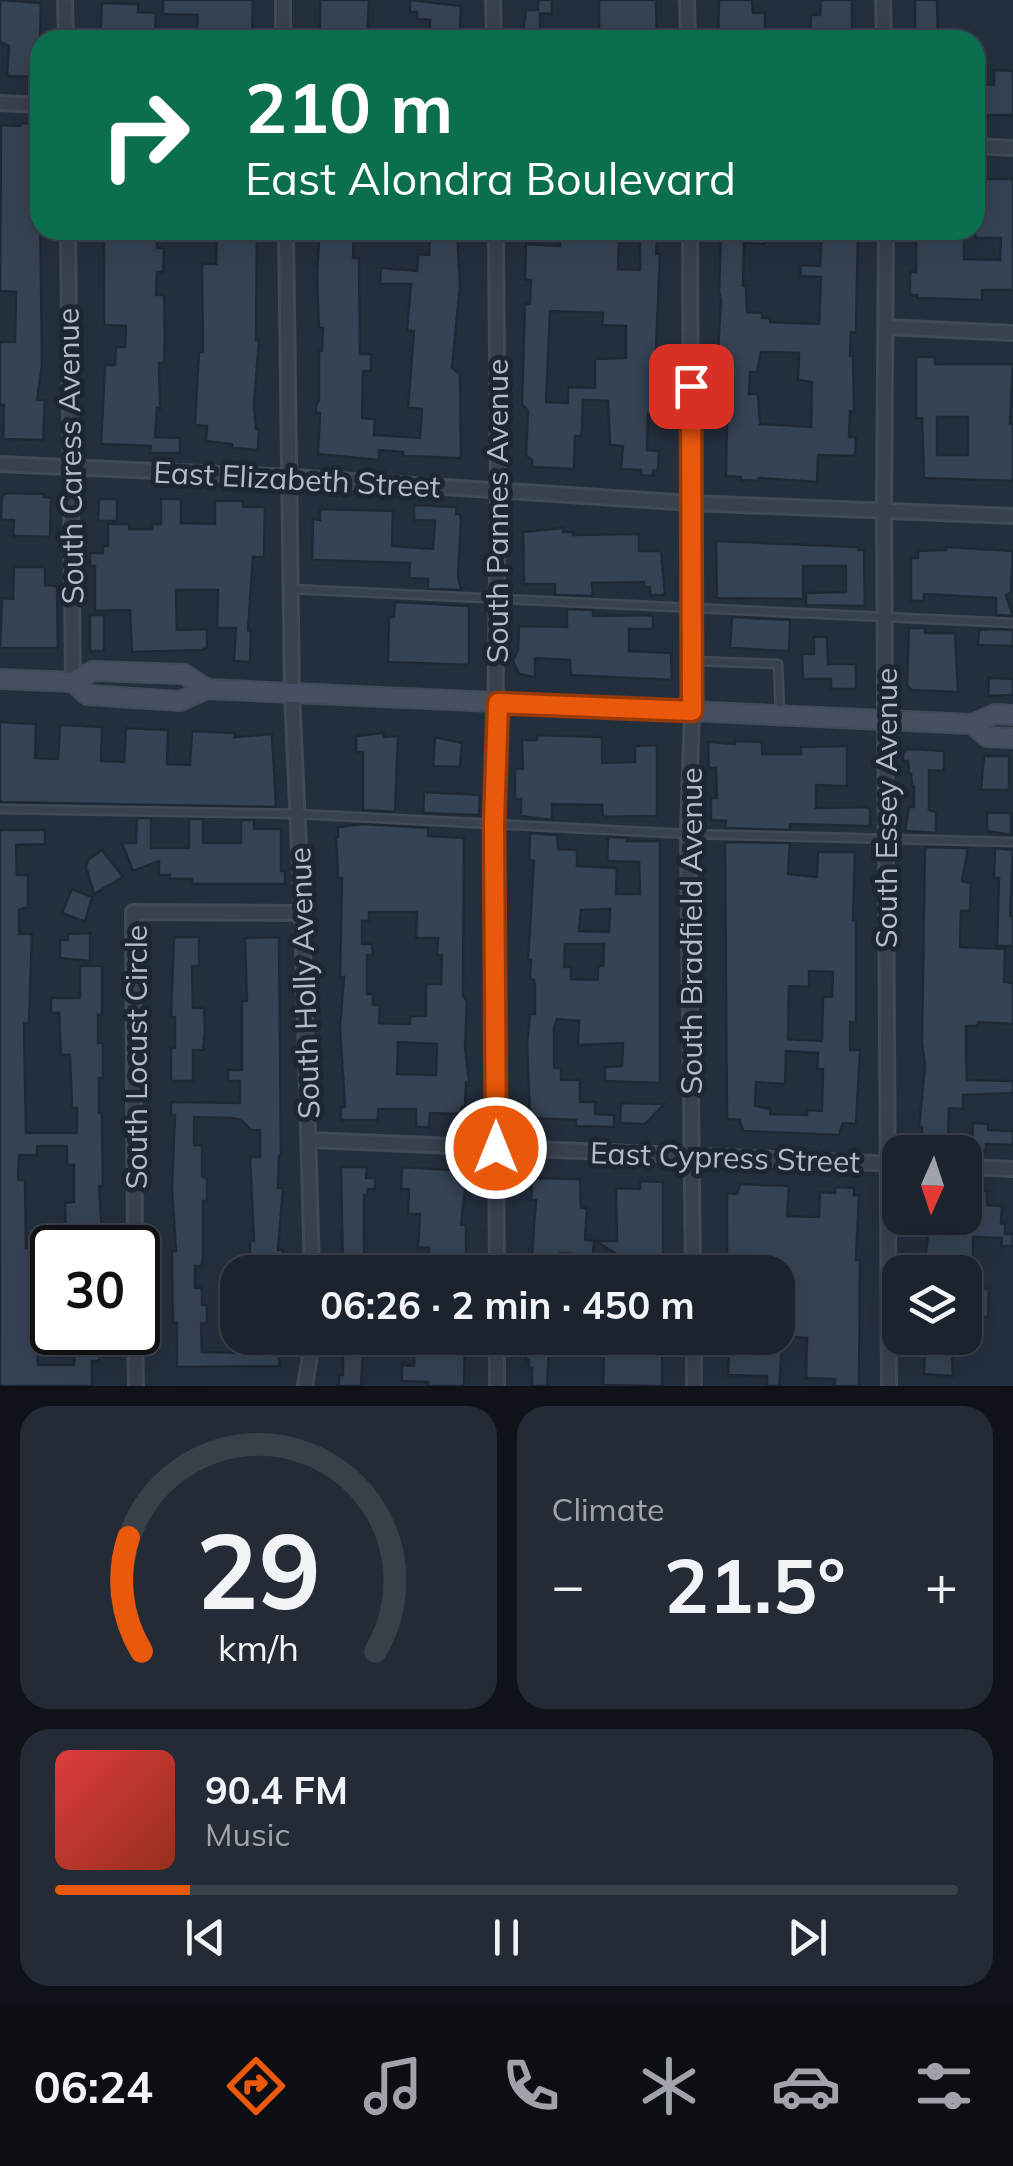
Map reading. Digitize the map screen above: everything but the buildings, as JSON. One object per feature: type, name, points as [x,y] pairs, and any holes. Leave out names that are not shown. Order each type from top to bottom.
[{"type":"main road","points":[[0,678],[72,682],[93,672],[184,674],[207,689]]},
{"type":"main road","points":[[72,682],[87,695],[180,701],[207,689],[972,724],[995,714],[1013,715]]},
{"type":"main road","points":[[972,724],[987,737],[1013,738]]},
{"type":"street","points":[[65,0],[66,30]]},
{"type":"street","points":[[283,0],[283,30]]},
{"type":"street","points":[[493,0],[494,30]]},
{"type":"street","points":[[687,0],[688,30]]},
{"type":"street","points":[[884,0],[884,30]]},
{"type":"street","points":[[0,103],[30,104]]},
{"type":"street","points":[[985,147],[1013,148]]},
{"type":"street","name":"South Caress Avenue","points":[[68,240],[72,682]]},
{"type":"street","name":"South Holly Avenue","points":[[286,240],[292,694],[312,1255]]},
{"type":"street","name":"South Pannes Avenue","points":[[496,240],[497,1255]]},
{"type":"street","name":"South Bradfield Avenue","points":[[690,240],[692,711],[688,834],[693,1255]]},
{"type":"street","name":"South Essey Avenue","points":[[886,240],[886,837],[892,1135]]},
{"type":"street","points":[[886,327],[1013,332]]},
{"type":"street","name":"East Elizabeth Street","points":[[0,464],[291,477],[692,504],[1013,516]]},
{"type":"street","name":"South Locust Circle","points":[[135,1225],[133,912],[302,913]]},
{"type":"street","name":"East Cypress Street","points":[[310,1140],[882,1164]]},
{"type":"street","points":[[982,1168],[1013,1169]]},
{"type":"street","name":"South Essey Avenue","points":[[889,1386],[892,1235]]},
{"type":"street","points":[[135,1355],[136,1386]]},
{"type":"street","points":[[306,1386],[311,1355]]},
{"type":"street","points":[[497,1355],[497,1386]]},
{"type":"street","points":[[694,1355],[694,1386]]},
{"type":"lane","points":[[292,589],[1013,623]]},
{"type":"lane","points":[[692,661],[778,664],[780,714]]},
{"type":"lane","points":[[0,809],[298,814],[688,834],[1013,842]]},
{"type":"route","points":[[496,1148],[494,824],[498,703],[692,711],[691,386]]}]
